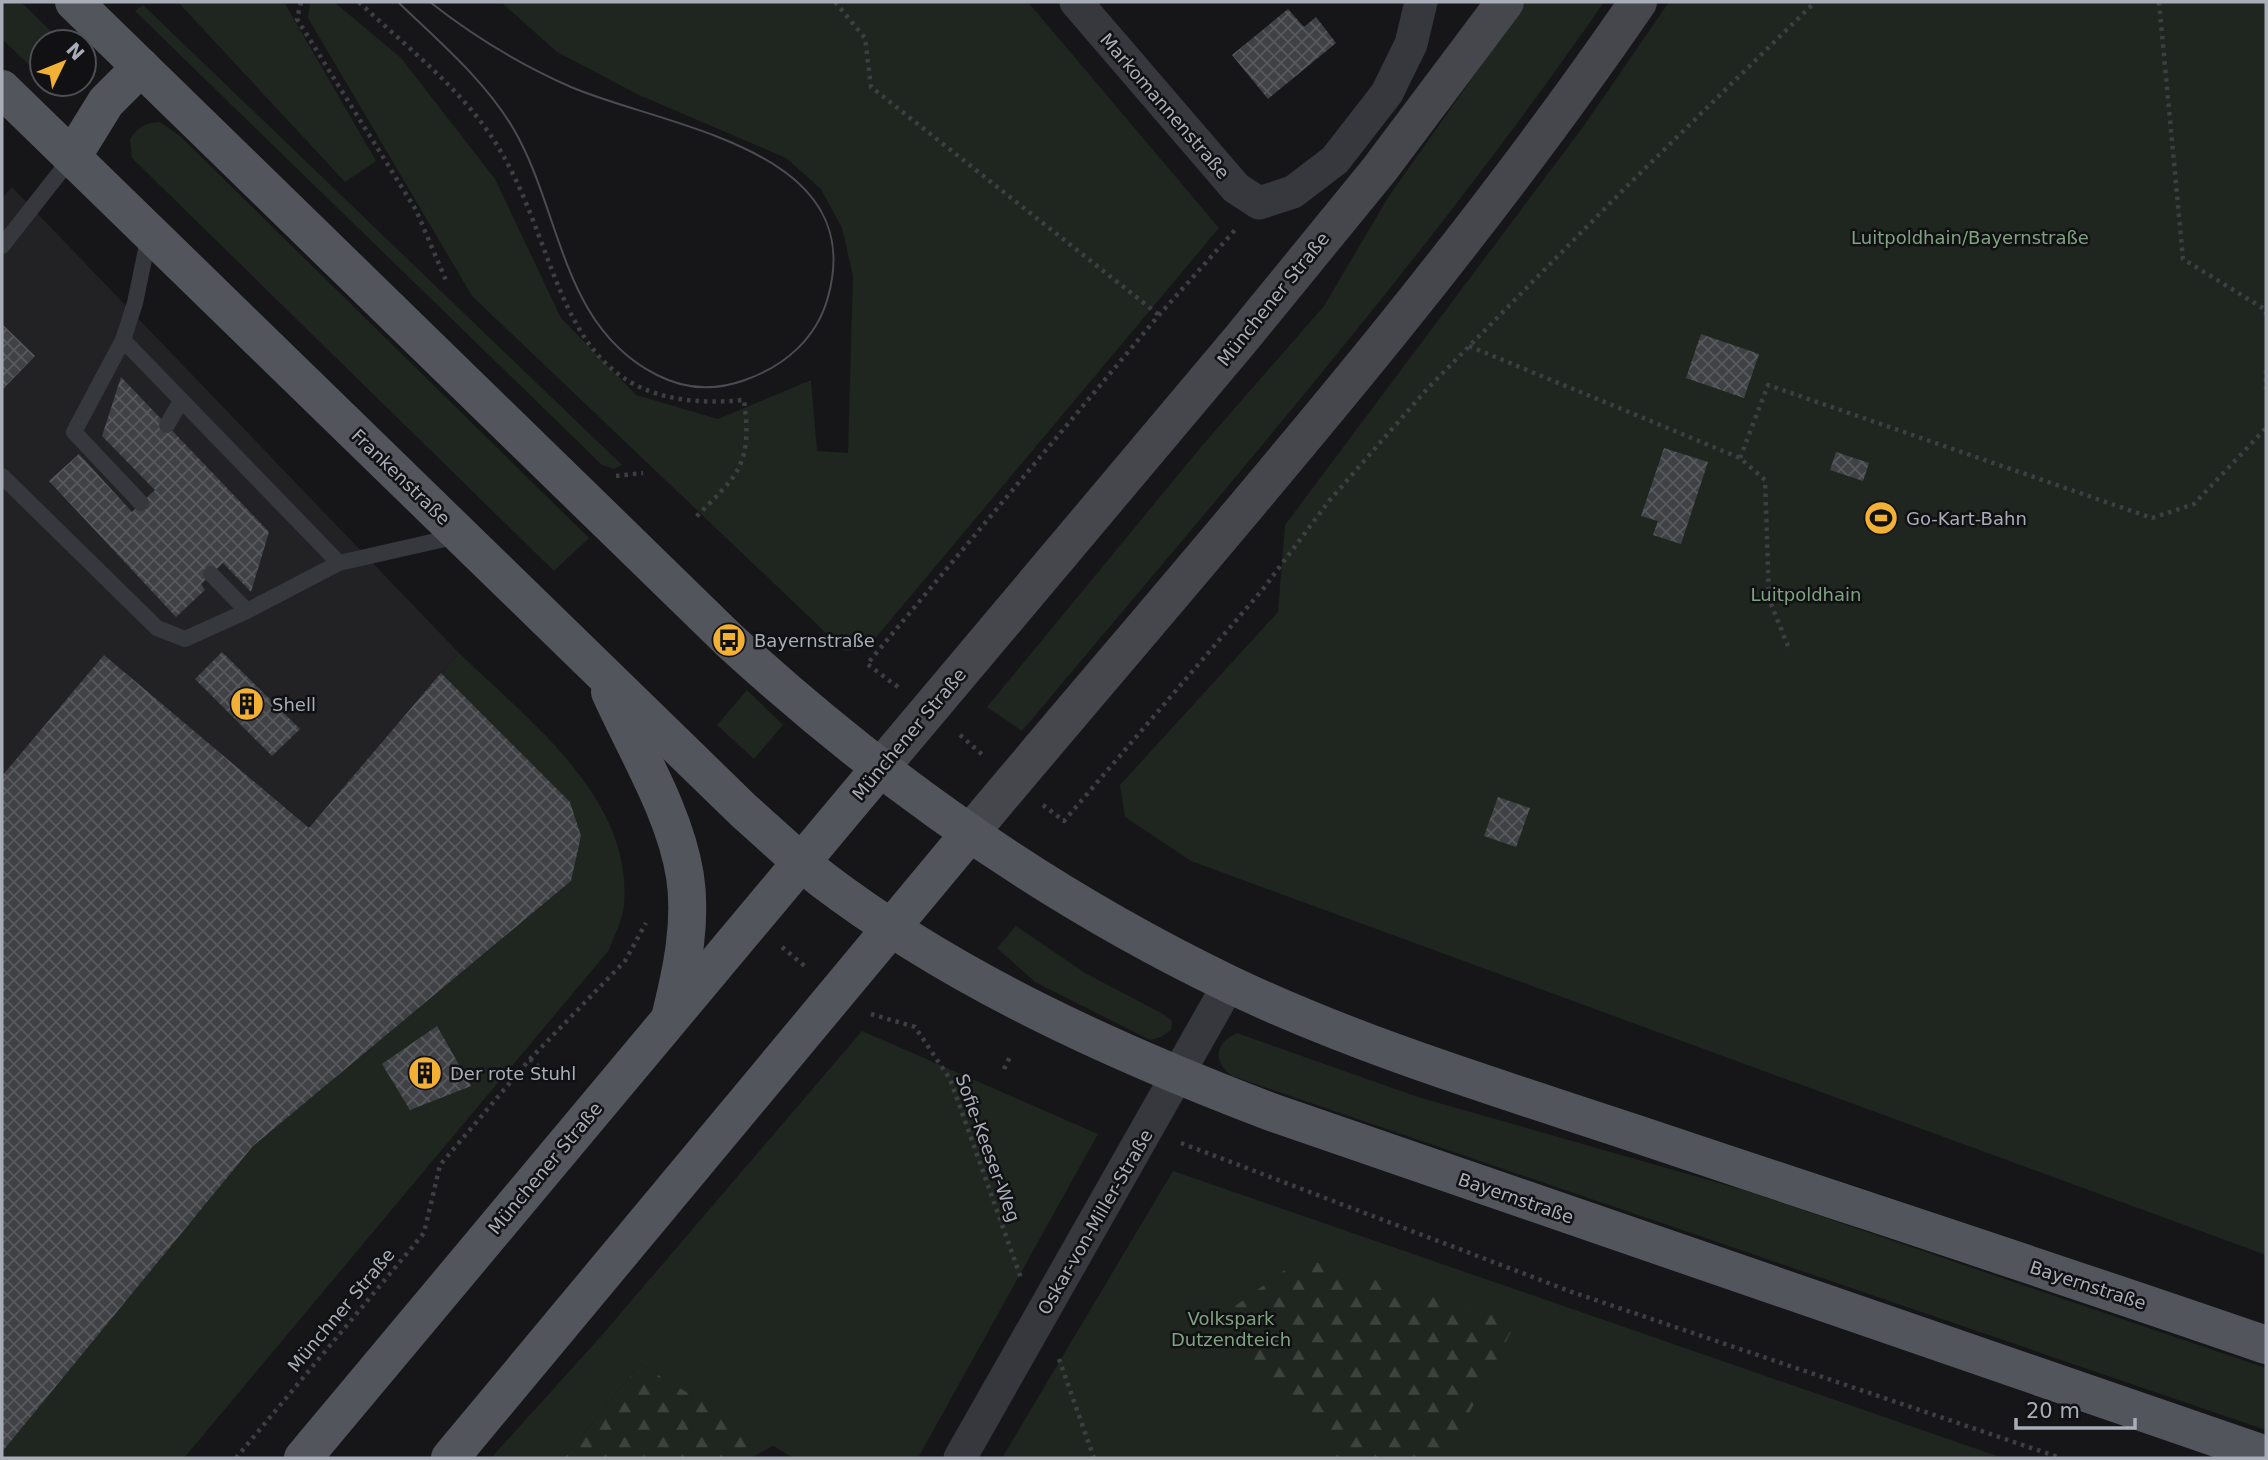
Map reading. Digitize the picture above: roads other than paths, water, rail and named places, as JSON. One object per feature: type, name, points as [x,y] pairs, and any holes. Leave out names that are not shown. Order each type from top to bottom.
[{"type":"main road","points":[[74,2],[729,640],[810,713],[880,768]]},
{"type":"main road","name":"Münchener Straße","points":[[303,1458],[1241,339],[1379,170],[1505,2]]},
{"type":"main road","points":[[450,1458],[1433,279],[1523,162],[1638,2]]},
{"type":"main road","points":[[72,157],[106,102],[141,67]]},
{"type":"main road","name":"Frankenstraße","points":[[2,89],[802,863]]},
{"type":"main road","points":[[600,670],[665,810],[683,868],[685,943],[670,1020]]},
{"type":"main road","name":"Bayernstraße","points":[[880,768],[970,833],[1100,916],[1229,984],[1335,1029],[1420,1061],[2266,1345]]},
{"type":"main road","name":"Bayernstraße","points":[[802,863],[893,929],[1069,1026],[1178,1076],[1368,1147],[2266,1455]]},
{"type":"street","name":"Markomannenstraße","points":[[1076,2],[1236,188],[1259,204],[1293,192],[1335,160],[1387,93],[1411,44],[1421,2]]},
{"type":"street","name":"Oskar-von-Miller-Straße","points":[[960,1458],[1229,984]]},
{"type":"lane","points":[[2,246],[72,157]]},
{"type":"lane","points":[[141,503],[74,432],[123,340],[135,303],[150,233]]},
{"type":"lane","points":[[123,340],[339,564]]},
{"type":"lane","points":[[167,425],[181,401]]},
{"type":"lane","points":[[2,476],[157,628],[185,639],[339,564],[461,535]]},
{"type":"lane","points":[[211,574],[247,611]]},
{"type":"tram line","points":[[398,2],[474,77],[513,128],[529,160],[582,297],[600,327],[625,354],[668,380],[690,386],[712,387],[734,384],[760,374],[797,349],[823,312],[828,297],[833,247],[819,207],[790,176],[750,151],[704,132],[610,101],[552,78],[498,49],[430,2]]},
{"type":"place","name":"Go-Kart-Bahn","points":[[1881,518]]},
{"type":"place","name":"Bayernstraße","points":[[729,640]]},
{"type":"place","name":"Shell","points":[[247,704]]},
{"type":"place","name":"Der rote Stuhl","points":[[425,1073]]},
{"type":"park label","name":"Luitpoldhain/Bayernstraße","points":[[1970,237]]},
{"type":"park label","name":"Luitpoldhain","points":[[1806,594]]},
{"type":"park label","name":"Volkspark Dutzendteich","points":[[1231,1328]]}]
